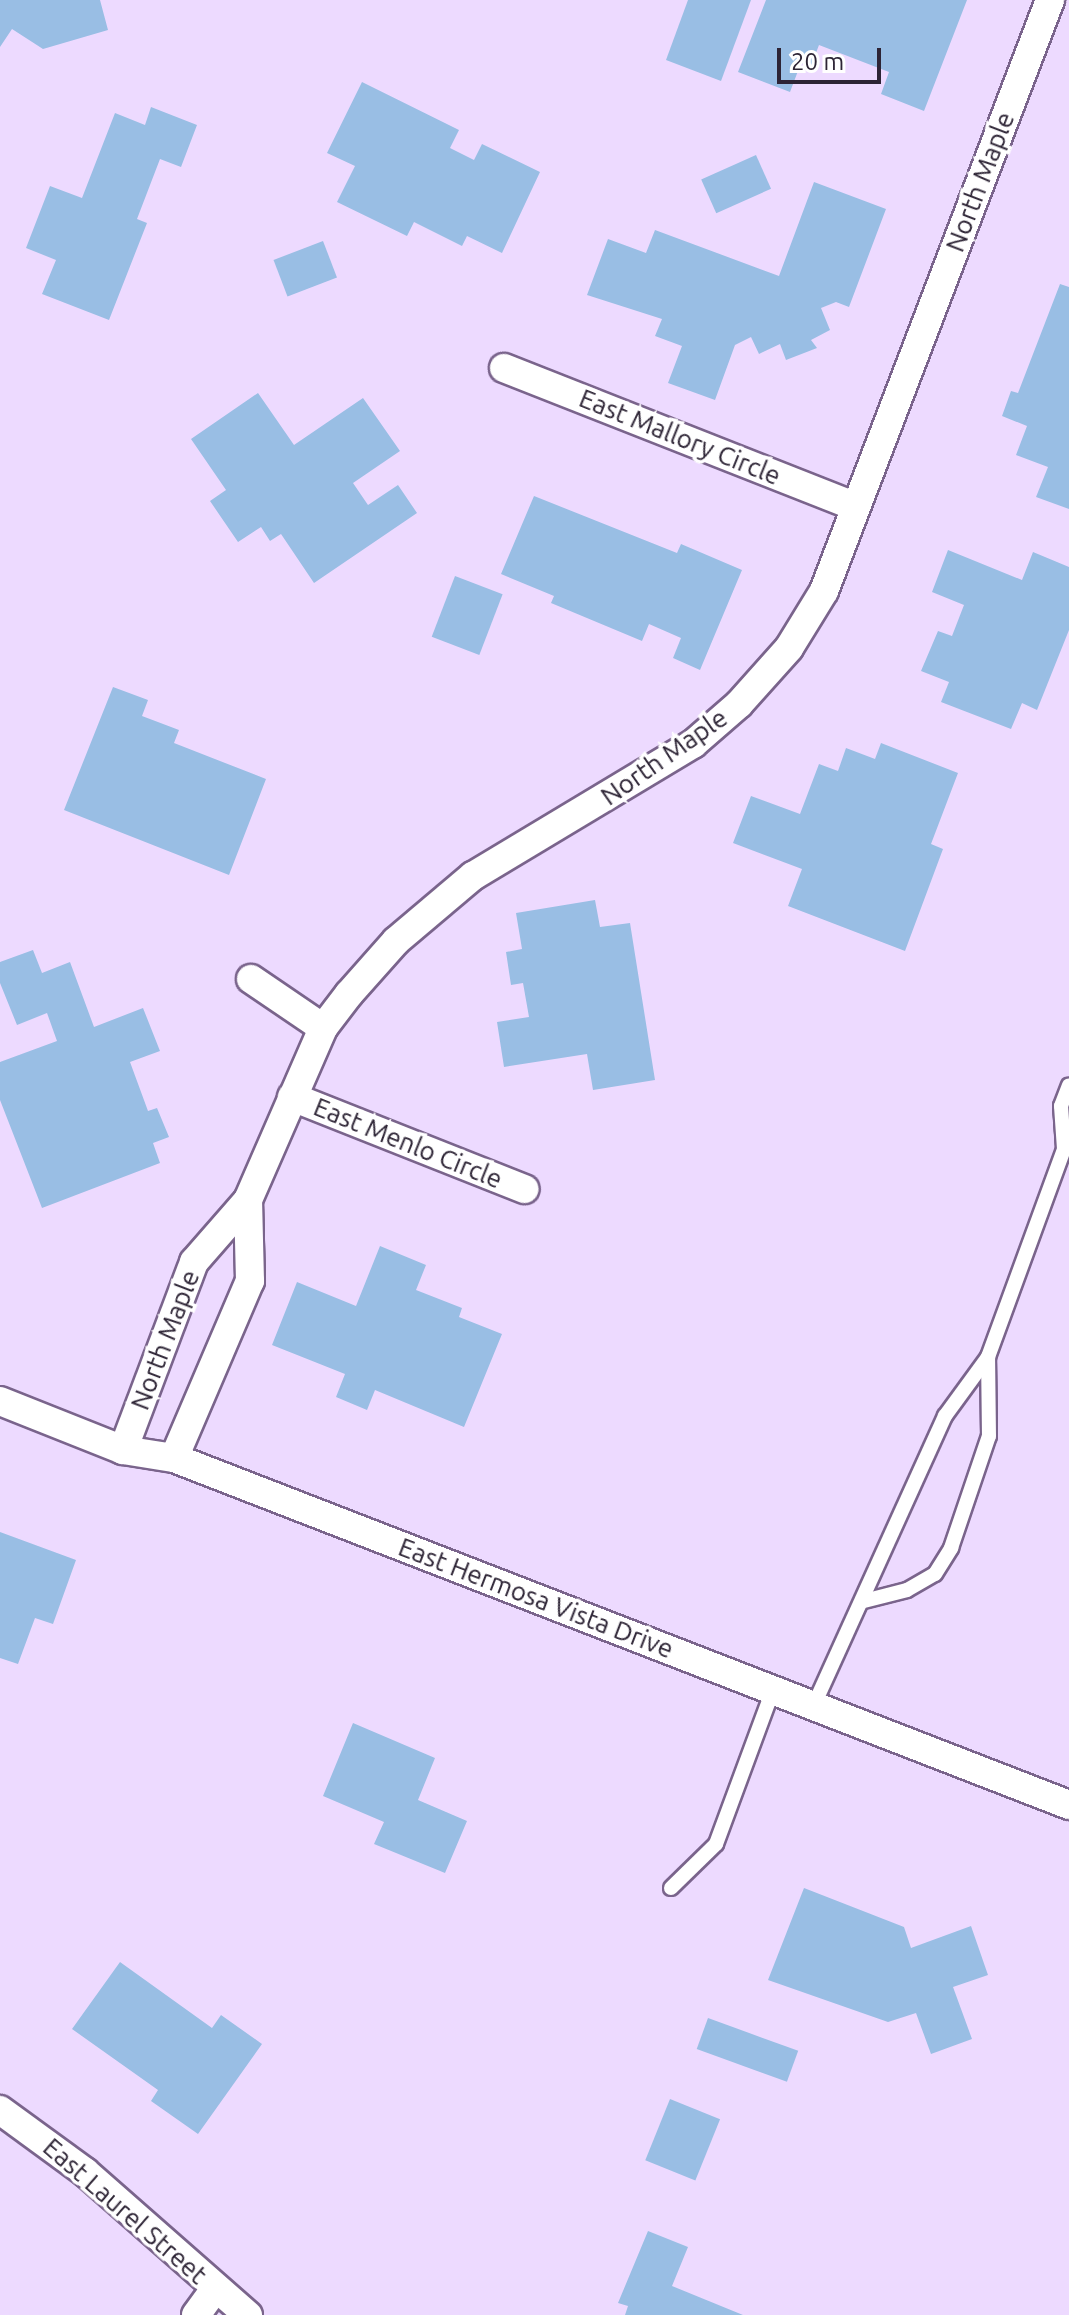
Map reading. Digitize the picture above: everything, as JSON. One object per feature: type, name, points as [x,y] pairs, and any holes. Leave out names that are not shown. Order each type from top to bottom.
[{"type":"street","name":"North Maple","points":[[123,1450],[194,1262],[248,1200],[323,1028],[396,941],[473,876],[693,744],[739,704],[789,648],[824,591],[1050,0]]},
{"type":"street","name":"East Mallory Circle","points":[[504,368],[856,507]]},
{"type":"street","points":[[251,979],[323,1028]]},
{"type":"street","name":"East Menlo Circle","points":[[292,1097],[524,1189]]},
{"type":"street","name":"North Maple","points":[[174,1458],[250,1281],[248,1200]]},
{"type":"street","name":"East Hermosa Vista Drive","points":[[0,1401],[123,1450],[174,1458],[1069,1805]]},
{"type":"street","name":"East Laurel Street","points":[[0,2110],[85,2172],[248,2315]]},
{"type":"street","points":[[196,2315],[215,2289]]},
{"type":"lane","points":[[813,1707],[864,1601],[945,1416],[988,1357],[1066,1147],[1061,1106],[1069,1085]]},
{"type":"lane","points":[[864,1601],[907,1590],[935,1574],[951,1548],[989,1436],[988,1357]]},
{"type":"lane","points":[[671,1888],[716,1844],[773,1690]]},
{"type":"building","points":[[0,0],[100,0],[108,30],[43,49],[12,29],[0,47]]},
{"type":"building","points":[[688,0],[751,0],[721,81],[666,60]]},
{"type":"building","points":[[766,0],[967,0],[924,111],[881,94],[889,72],[819,45],[811,66],[801,63],[790,92],[738,72]]},
{"type":"building","points":[[362,82],[459,130],[450,148],[474,160],[482,144],[540,172],[502,253],[467,236],[462,246],[414,222],[407,236],[337,202],[355,166],[327,153]]},
{"type":"building","points":[[151,107],[197,125],[181,167],[160,159],[137,219],[147,223],[109,320],[42,294],[56,260],[26,248],[50,186],[82,198],[115,113],[145,125]]},
{"type":"building","points":[[756,155],[771,189],[716,213],[701,179]]},
{"type":"building","points":[[814,182],[886,209],[849,307],[836,302],[821,308],[830,330],[811,340],[817,348],[786,360],[780,344],[759,354],[751,337],[735,345],[715,400],[668,383],[682,346],[655,336],[662,319],[587,295],[608,239],[646,253],[655,230],[779,276]]},
{"type":"building","points":[[323,241],[337,277],[287,296],[274,260]]},
{"type":"building","points":[[1060,284],[1069,287],[1069,509],[1036,497],[1048,467],[1016,455],[1027,426],[1002,416],[1011,391],[1018,393]]},
{"type":"building","points":[[258,393],[294,445],[363,398],[400,451],[353,483],[368,505],[398,485],[417,513],[314,583],[281,534],[270,541],[261,527],[238,542],[210,501],[226,490],[191,439]]},
{"type":"building","points":[[534,496],[677,553],[681,544],[742,570],[700,670],[673,658],[681,638],[649,624],[642,641],[551,603],[554,596],[501,574]]},
{"type":"building","points":[[948,550],[1022,580],[1033,552],[1069,567],[1069,630],[1037,710],[1022,703],[1011,729],[941,702],[949,682],[921,671],[938,631],[952,636],[964,605],[932,592]]},
{"type":"building","points":[[455,576],[503,594],[479,655],[432,637]]},
{"type":"building","points":[[113,687],[148,700],[142,716],[179,730],[174,743],[266,779],[229,875],[64,810]]},
{"type":"building","points":[[881,743],[958,773],[931,844],[943,849],[905,951],[788,906],[802,869],[733,843],[751,796],[800,814],[819,764],[838,771],[846,748],[875,759]]},
{"type":"building","points":[[595,900],[600,927],[630,923],[655,1080],[593,1090],[587,1054],[504,1067],[497,1022],[529,1017],[523,983],[511,985],[506,952],[522,949],[516,913]]},
{"type":"building","points":[[33,950],[42,973],[70,962],[94,1027],[143,1008],[160,1051],[130,1062],[148,1111],[157,1108],[169,1137],[153,1143],[160,1163],[42,1208],[0,1100],[0,1062],[57,1041],[47,1013],[17,1025],[0,983],[0,962]]},
{"type":"building","points":[[380,1246],[426,1265],[416,1290],[462,1308],[459,1317],[502,1334],[464,1427],[375,1390],[367,1410],[336,1397],[345,1374],[272,1345],[297,1282],[356,1306]]},
{"type":"building","points":[[0,1532],[76,1560],[53,1624],[35,1618],[18,1664],[0,1658]]},
{"type":"building","points":[[353,1723],[435,1758],[418,1800],[467,1821],[445,1873],[374,1844],[384,1822],[323,1796]]},
{"type":"building","points":[[804,1888],[904,1927],[911,1948],[971,1926],[988,1975],[953,1987],[972,2039],[931,2054],[916,2013],[888,2022],[768,1980]]},
{"type":"building","points":[[120,1962],[212,2028],[221,2015],[262,2044],[198,2134],[151,2101],[158,2090],[72,2029]]},
{"type":"building","points":[[708,2018],[798,2051],[787,2082],[697,2049]]},
{"type":"building","points":[[670,2099],[720,2119],[695,2180],[645,2160]]},
{"type":"building","points":[[648,2231],[688,2247],[672,2286],[743,2315],[625,2315],[628,2306],[618,2303]]}]
